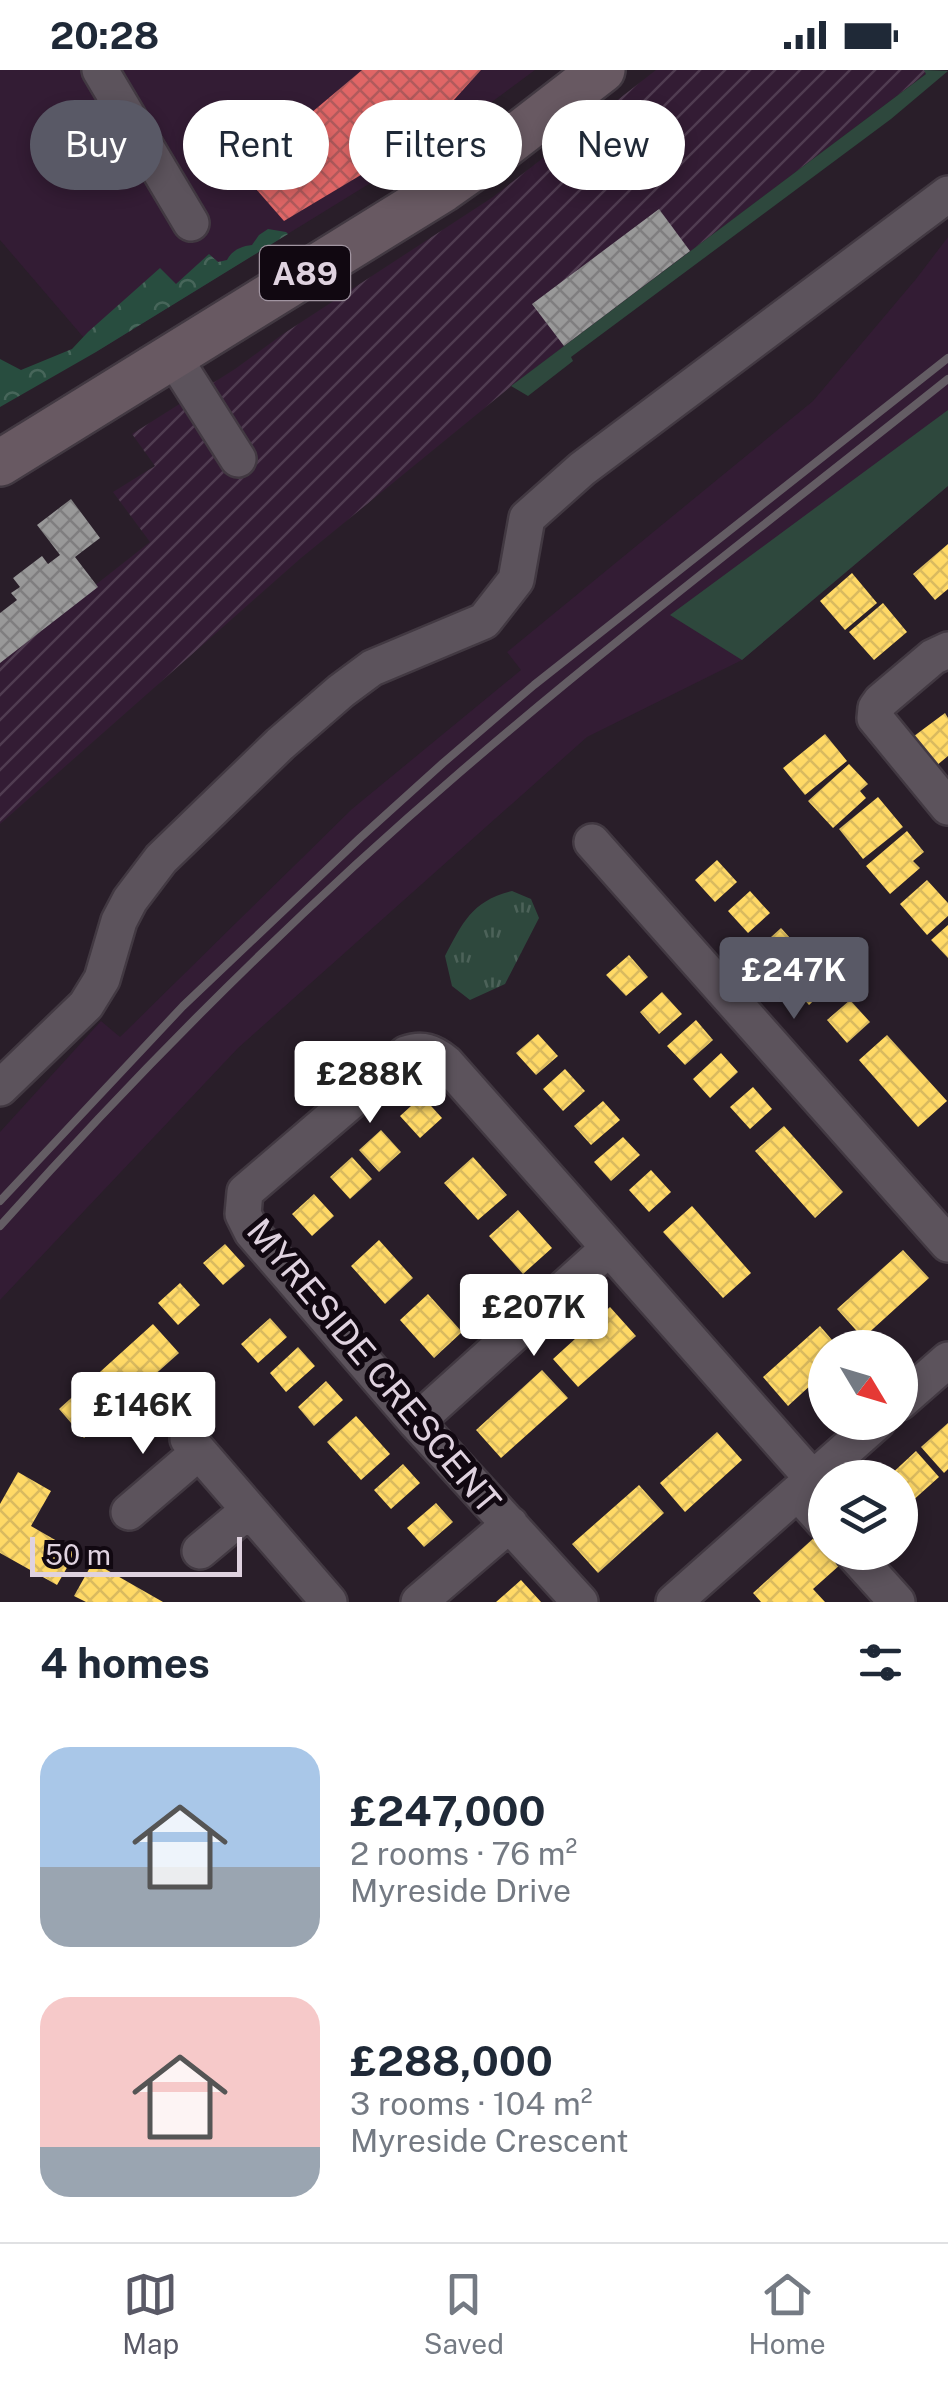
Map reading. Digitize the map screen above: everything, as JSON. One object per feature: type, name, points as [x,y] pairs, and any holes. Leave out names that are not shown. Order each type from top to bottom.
[{"type":"main road","name":"A89","points":[[0,463],[452,182],[602,70]]},
{"type":"street","points":[[100,70],[191,223]]},
{"type":"street","points":[[0,1088],[86,1004],[102,979],[110,946],[130,900],[162,859],[280,744],[372,668],[484,621],[516,580],[527,518],[582,469],[948,194]]},
{"type":"street","points":[[172,355],[238,459]]},
{"type":"street","points":[[948,650],[932,657],[881,701],[875,718],[948,806]]},
{"type":"street","points":[[592,842],[948,1244]]},
{"type":"street","name":"MYRESIDE CRESCENT","points":[[580,1602],[416,1422],[252,1232],[243,1214],[246,1192],[397,1059],[416,1050],[427,1051],[446,1063],[609,1248],[808,1490]]},
{"type":"street","points":[[416,1422],[609,1248]]},
{"type":"street","points":[[918,1386],[948,1360]]},
{"type":"street","points":[[674,1602],[857,1440]]},
{"type":"street","points":[[129,1512],[193,1445],[329,1602]]},
{"type":"street","points":[[200,1551],[249,1510]]},
{"type":"street","points":[[419,1602],[510,1524]]},
{"type":"street","points":[[868,1570],[897,1602]]},
{"type":"shaded area","points":[[0,70],[535,70],[495,100],[349,100],[349,190],[359,190],[96,352],[0,240]]},
{"type":"shaded area","points":[[656,70],[927,73],[514,384],[301,558],[0,824],[0,660],[150,542],[113,492],[155,466],[132,434],[502,190],[522,190],[522,174],[542,159],[542,190],[685,190],[685,100],[617,100]]},
{"type":"shaded area","points":[[948,237],[948,486],[742,660],[587,737],[238,1048],[0,1300],[0,1132],[101,1021],[120,1037],[352,809],[521,670],[507,652],[813,401]]},
{"type":"green space","points":[[924,70],[948,71],[891,119],[571,357],[573,361],[528,396],[511,386],[926,74]]},
{"type":"green space","points":[[268,229],[288,234],[0,407],[0,359],[21,370],[72,349],[160,268],[176,284],[209,254],[218,262],[227,260],[238,249],[252,245]]},
{"type":"green space","points":[[948,410],[948,486],[742,660],[670,615]]},
{"type":"green space","points":[[512,891],[531,899],[539,918],[505,984],[470,1000],[452,986],[445,956],[470,914],[487,901]]},
{"type":"building: Homes","points":[[948,544],[948,589],[935,600],[913,574]]},
{"type":"building: Homes","points":[[852,573],[877,603],[845,630],[820,601]]},
{"type":"building: Homes","points":[[883,603],[907,632],[874,660],[849,632]]},
{"type":"building: Homes","points":[[945,713],[948,756],[936,766],[914,736]]},
{"type":"building: Homes","points":[[825,734],[847,761],[805,795],[783,768]]},
{"type":"building: Homes","points":[[849,764],[868,784],[860,791],[866,798],[833,828],[808,801]]},
{"type":"building: Homes","points":[[878,797],[903,827],[863,859],[839,829]]},
{"type":"building: Homes","points":[[907,831],[924,852],[913,861],[920,868],[890,894],[866,866]]},
{"type":"building: Homes","points":[[717,860],[737,882],[715,902],[695,880]]},
{"type":"building: Homes","points":[[927,880],[948,903],[948,916],[927,935],[900,904]]},
{"type":"building: Homes","points":[[750,891],[770,913],[748,933],[728,911]]},
{"type":"building: Homes","points":[[948,925],[948,958],[931,940]]},
{"type":"building: Homes","points":[[781,928],[801,950],[779,970],[759,948]]},
{"type":"building: Homes","points":[[629,955],[648,977],[626,996],[606,975]]},
{"type":"building: Homes","points":[[811,962],[831,985],[809,1005],[789,983]]},
{"type":"building: Homes","points":[[662,992],[682,1014],[659,1034],[640,1012]]},
{"type":"building: Homes","points":[[850,1000],[870,1022],[847,1043],[827,1020]]},
{"type":"building: Homes","points":[[696,1020],[713,1040],[685,1065],[667,1046]]},
{"type":"building: Homes","points":[[538,1034],[558,1056],[536,1075],[516,1053]]},
{"type":"building: Homes","points":[[887,1035],[947,1101],[918,1127],[859,1060]]},
{"type":"building: Homes","points":[[721,1053],[738,1072],[710,1098],[693,1079]]},
{"type":"building: Homes","points":[[565,1069],[585,1091],[563,1111],[543,1089]]},
{"type":"building: Homes","points":[[753,1087],[772,1109],[750,1129],[730,1107]]},
{"type":"building: Homes","points":[[422,1096],[442,1118],[420,1138],[400,1116]]},
{"type":"building: Homes","points":[[603,1101],[620,1120],[591,1145],[574,1126]]},
{"type":"building: Homes","points":[[784,1126],[843,1192],[815,1218],[755,1151]]},
{"type":"building: Homes","points":[[381,1130],[401,1152],[379,1172],[359,1150]]},
{"type":"building: Homes","points":[[623,1137],[640,1155],[611,1181],[594,1162]]},
{"type":"building: Homes","points":[[352,1157],[372,1179],[350,1199],[330,1177]]},
{"type":"building: Homes","points":[[473,1157],[507,1195],[478,1220],[444,1183]]},
{"type":"building: Homes","points":[[651,1170],[671,1192],[649,1212],[629,1190]]},
{"type":"building: Homes","points":[[314,1194],[334,1216],[312,1236],[292,1214]]},
{"type":"building: Homes","points":[[692,1206],[751,1273],[723,1298],[663,1232]]},
{"type":"building: Homes","points":[[518,1210],[552,1248],[523,1274],[489,1236]]},
{"type":"building: Homes","points":[[379,1240],[413,1278],[385,1304],[351,1266]]},
{"type":"building: Homes","points":[[225,1244],[245,1266],[223,1285],[203,1263]]},
{"type":"building: Homes","points":[[903,1250],[929,1278],[872,1330],[856,1330],[837,1309]]},
{"type":"building: Homes","points":[[180,1283],[200,1305],[178,1325],[158,1303]]},
{"type":"building: Homes","points":[[428,1294],[462,1332],[434,1358],[400,1320]]},
{"type":"building: Homes","points":[[610,1307],[636,1336],[578,1387],[553,1359]]},
{"type":"building: Homes","points":[[270,1318],[287,1337],[258,1363],[241,1344]]},
{"type":"building: Homes","points":[[153,1324],[179,1353],[84,1438],[59,1409]]},
{"type":"building: Homes","points":[[808,1337],[808,1388],[788,1406],[763,1377]]},
{"type":"building: Homes","points":[[298,1347],[315,1366],[286,1392],[270,1373]]},
{"type":"building: Homes","points":[[542,1370],[568,1398],[501,1458],[476,1430]]},
{"type":"building: Homes","points":[[326,1381],[343,1400],[314,1426],[298,1407]]},
{"type":"building: Homes","points":[[356,1416],[390,1454],[361,1480],[327,1442]]},
{"type":"building: Homes","points":[[948,1423],[948,1469],[944,1473],[921,1447]]},
{"type":"building: Homes","points":[[717,1432],[742,1460],[685,1512],[660,1483]]},
{"type":"building: Homes","points":[[916,1451],[939,1477],[918,1496],[918,1460],[906,1460]]},
{"type":"building: Homes","points":[[403,1464],[420,1483],[391,1509],[374,1490]]},
{"type":"building: Homes","points":[[18,1472],[51,1491],[31,1526],[76,1552],[57,1585],[0,1553],[0,1504]]},
{"type":"building: Homes","points":[[639,1485],[664,1513],[598,1573],[572,1544]]},
{"type":"building: Homes","points":[[436,1503],[453,1522],[424,1547],[407,1528]]},
{"type":"building: Homes","points":[[808,1543],[808,1570],[834,1570],[813,1589],[825,1602],[761,1602],[753,1593]]},
{"type":"building: Homes","points":[[93,1562],[163,1602],[86,1602],[74,1596]]},
{"type":"building: Homes","points":[[521,1580],[541,1602],[496,1602]]},
{"type":"building: Shops","points":[[362,70],[481,70],[454,100],[349,100],[349,182],[284,221],[257,190],[329,190],[326,100]]},
{"type":"building: Industry","points":[[659,209],[690,251],[564,346],[532,304]]},
{"type":"building: Industry","points":[[71,499],[100,538],[75,557],[98,587],[0,663],[0,613],[17,600],[11,593],[20,587],[13,578],[42,556],[48,564],[60,555],[37,525]]},
{"type":"railway","points":[[0,1201],[183,1006],[443,763],[534,685],[948,358]]},
{"type":"railway","points":[[0,1226],[222,992],[397,827],[579,673],[948,379]]}]
